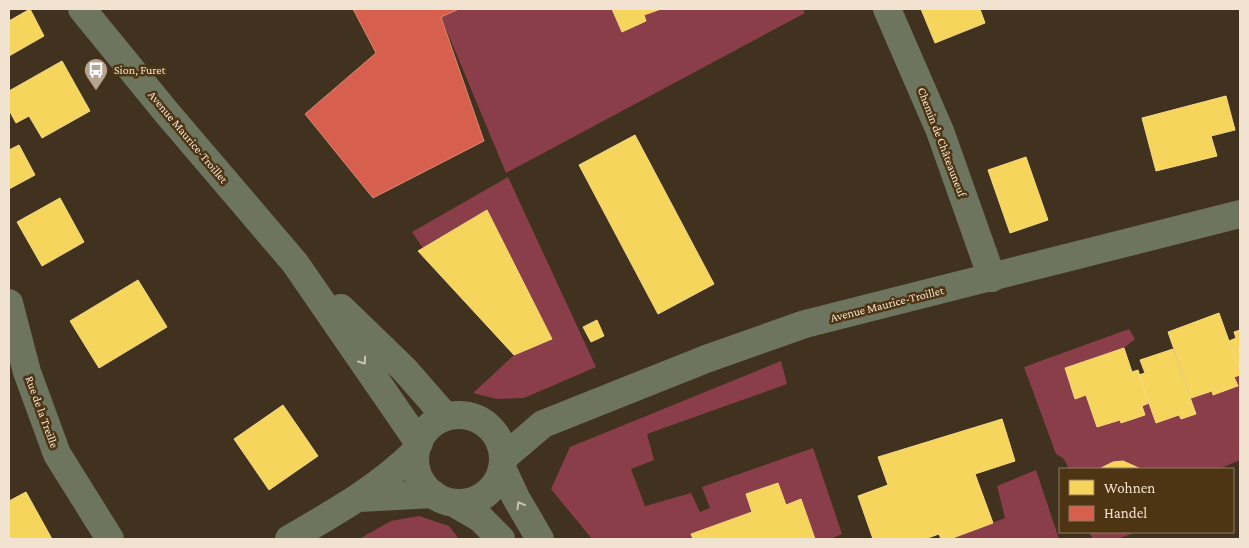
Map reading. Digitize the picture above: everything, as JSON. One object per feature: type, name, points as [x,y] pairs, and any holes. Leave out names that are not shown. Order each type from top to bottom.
[{"type":"street","name":"Avenue Maurice-Troillet","points":[[82,9],[167,113],[295,263],[404,369],[446,417]]},
{"type":"street","name":"Chemin de Châteauneuf","points":[[887,9],[940,131],[992,278]]},
{"type":"street","name":"Avenue Maurice-Troillet","points":[[485,423],[543,424],[706,360],[805,324],[1240,214]]},
{"type":"street","name":"Avenue Maurice-Troillet","points":[[295,263],[418,447]]},
{"type":"street","name":"Rue de la Treille","points":[[9,303],[27,372],[57,454],[110,539]]},
{"type":"street","points":[[289,539],[359,498],[394,473],[418,447],[429,427],[446,417],[466,416],[485,423],[498,438],[503,463],[516,498],[540,539]]},
{"type":"street","name":"Avenue Maurice-Troillet","points":[[503,463],[543,424]]},
{"type":"street","points":[[418,447],[417,470],[425,486],[480,518],[501,539]]},
{"type":"street","points":[[359,498],[444,498],[465,502],[486,494],[499,478],[503,463]]},
{"type":"shaded area","points":[[459,9],[613,9],[622,32],[646,21],[644,15],[661,9],[803,9],[805,13],[506,173],[441,17]]},
{"type":"shaded area","points":[[508,177],[596,367],[524,398],[497,399],[473,393],[514,355],[552,339],[487,210],[423,248],[412,232]]},
{"type":"shaded area","points":[[1129,329],[1135,339],[1124,348],[1065,368],[1075,399],[1086,395],[1097,427],[1120,420],[1122,423],[1145,415],[1142,406],[1149,403],[1157,423],[1179,415],[1181,419],[1196,414],[1191,398],[1212,391],[1214,395],[1238,387],[1234,377],[1240,375],[1240,460],[1221,468],[1068,468],[1064,459],[1056,454],[1024,367]]},
{"type":"shaded area","points":[[781,361],[787,384],[647,434],[654,460],[631,469],[645,506],[691,493],[700,512],[710,508],[702,487],[813,448],[842,534],[830,539],[815,539],[801,500],[786,505],[778,483],[746,494],[752,512],[691,534],[693,539],[592,539],[551,489],[570,447]]},
{"type":"shaded area","points":[[1036,470],[1059,539],[950,539],[1005,518],[997,486]]},
{"type":"shaded area","points":[[419,516],[449,526],[459,539],[359,539],[391,521]]},
{"type":"shaded area","points":[[1090,533],[1134,533],[1117,539],[1093,539]]},
{"type":"building: Wohnen","points":[[30,9],[44,36],[9,56],[9,21]]},
{"type":"building: Wohnen","points":[[612,9],[661,9],[644,15],[646,21],[622,32]]},
{"type":"building: Wohnen","points":[[921,9],[980,9],[985,23],[935,43]]},
{"type":"building: Wohnen","points":[[62,61],[90,111],[42,138],[29,116],[16,123],[9,110],[9,91]]},
{"type":"building: Wohnen","points":[[1226,96],[1235,130],[1211,136],[1217,156],[1156,171],[1142,118]]},
{"type":"building: Wohnen","points":[[635,135],[714,284],[658,314],[579,165]]},
{"type":"building: Wohnen","points":[[19,145],[35,175],[9,189],[9,150]]},
{"type":"building: Wohnen","points":[[1026,157],[1048,220],[1010,233],[988,170]]},
{"type":"building: Wohnen","points":[[60,198],[84,242],[42,266],[17,222]]},
{"type":"building: Wohnen","points":[[487,210],[552,339],[514,355],[418,251]]},
{"type":"building: Wohnen","points":[[138,280],[167,327],[99,368],[70,321]]},
{"type":"building: Wohnen","points":[[1219,313],[1240,372],[1240,375],[1234,377],[1238,386],[1213,395],[1212,391],[1191,398],[1168,332]]},
{"type":"building: Wohnen","points":[[597,320],[604,336],[591,342],[583,327]]},
{"type":"building: Wohnen","points":[[1240,330],[1240,372],[1229,341],[1236,338],[1234,332]]},
{"type":"building: Wohnen","points":[[1124,348],[1132,372],[1138,370],[1149,403],[1142,406],[1145,415],[1121,423],[1120,420],[1097,427],[1086,395],[1075,399],[1065,368]]},
{"type":"building: Wohnen","points":[[1173,349],[1196,414],[1181,419],[1179,415],[1156,423],[1139,375],[1145,373],[1140,360]]},
{"type":"building: Wohnen","points":[[283,405],[318,456],[269,490],[234,439]]},
{"type":"building: Wohnen","points":[[1002,419],[1015,461],[975,474],[993,523],[950,539],[941,539],[939,534],[925,539],[873,539],[858,496],[888,485],[878,457]]},
{"type":"building: Wohnen","points":[[1123,461],[1139,468],[1101,468],[1113,462]]},
{"type":"building: Wohnen","points":[[778,483],[786,505],[801,499],[815,539],[693,539],[691,534],[752,512],[746,494]]},
{"type":"building: Wohnen","points":[[26,492],[52,539],[9,539],[9,501]]},
{"type":"building: Handel","points":[[353,9],[459,9],[441,17],[484,141],[373,198],[305,114],[376,53]]},
{"type":"place","name":"Sion, Furet","points":[[96,91]]}]
